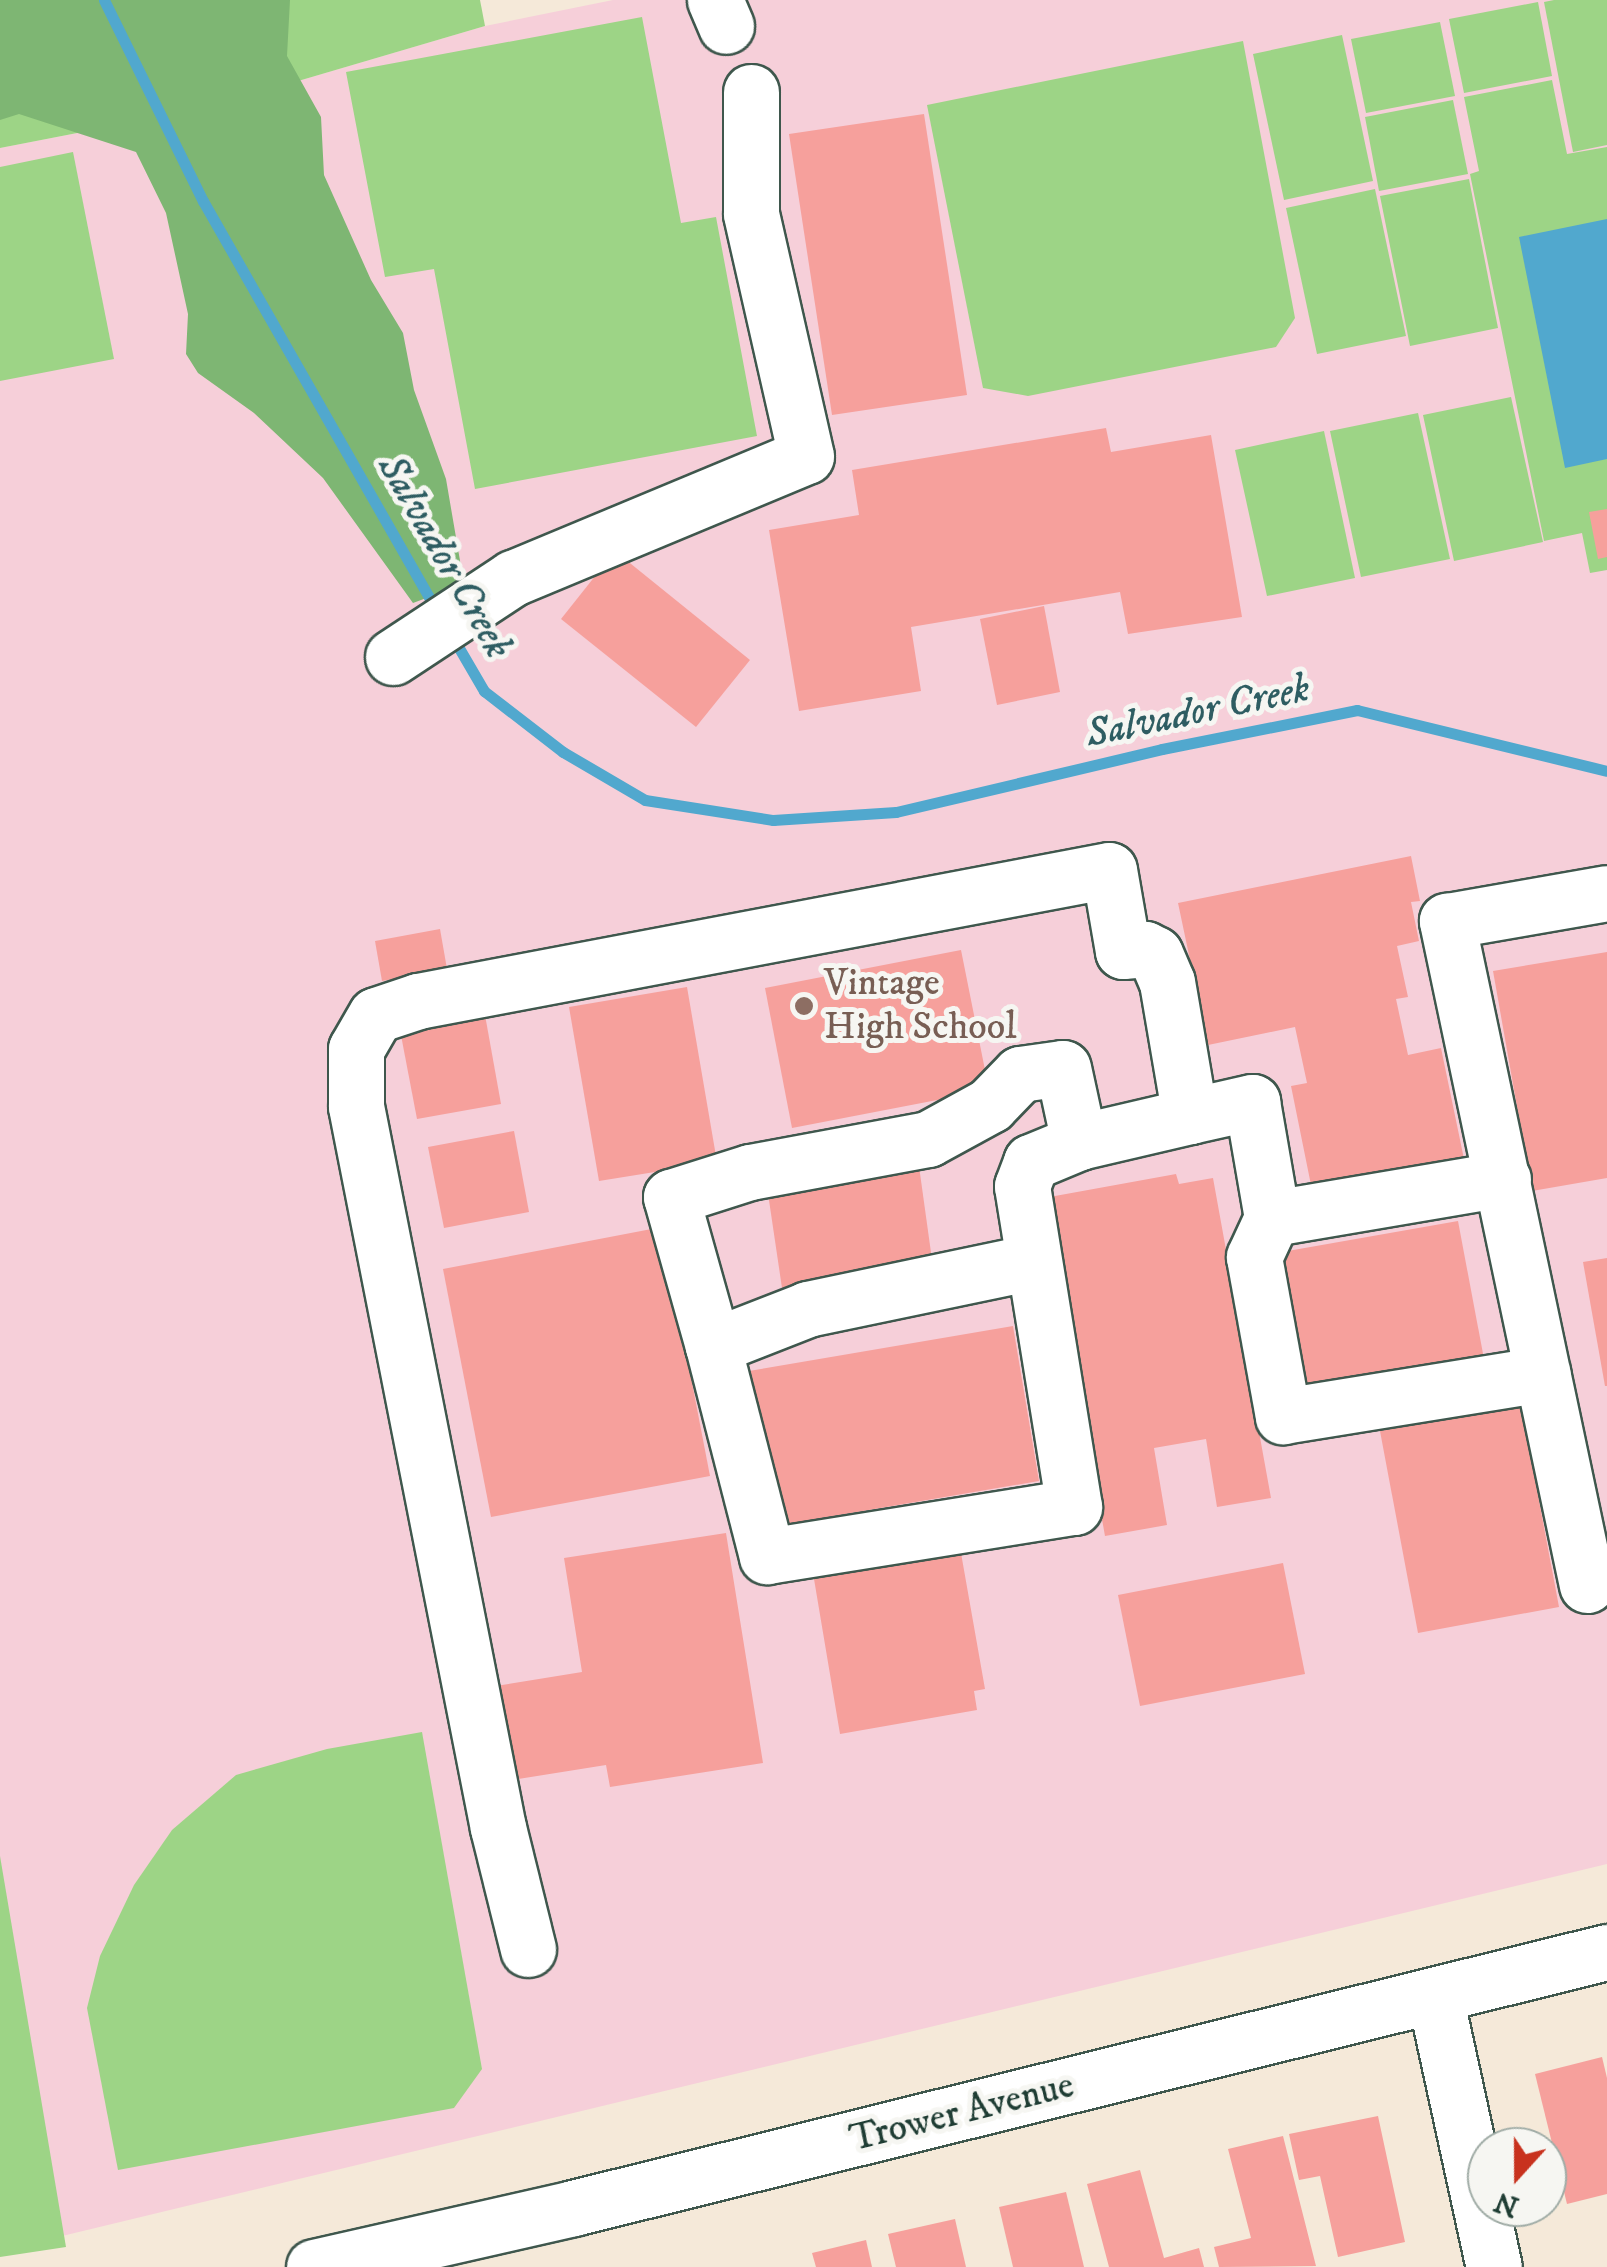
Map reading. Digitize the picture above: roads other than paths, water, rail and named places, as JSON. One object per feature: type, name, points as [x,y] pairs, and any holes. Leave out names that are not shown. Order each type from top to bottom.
[{"type":"street","points":[[407,647],[497,587],[806,456],[751,213],[751,92]]},
{"type":"street","points":[[528,1948],[498,1828],[356,1106],[356,1049],[376,1015],[418,1001],[1109,870],[1123,951],[1145,948],[1155,954],[1167,982],[1190,1116]]},
{"type":"street","points":[[1587,1584],[1447,921],[1607,892]]},
{"type":"street","points":[[1078,1142],[1063,1068],[1020,1074],[990,1105],[928,1139],[750,1172],[671,1197],[767,1556],[1074,1506],[1022,1186],[1031,1162],[1078,1142],[1252,1102],[1272,1218],[1254,1257],[1283,1416],[1542,1374]]},
{"type":"street","points":[[1272,1218],[1503,1179]]},
{"type":"street","points":[[713,1346],[808,1309],[1032,1262]]},
{"type":"street","name":"Trower Avenue","points":[[314,2267],[477,2248],[573,2208],[1434,1998],[1607,1952]]},
{"type":"street","points":[[1434,1998],[1494,2267]]},
{"type":"water","points":[[1607,219],[1607,459],[1565,468],[1519,237]]},
{"type":"waterway","name":"Salvador Creek","points":[[104,0],[203,201],[437,612]]},
{"type":"waterway","name":"Salvador Creek","points":[[452,636],[484,691],[563,752],[645,800],[773,820],[896,812],[1162,749],[1357,710],[1607,771]]},
{"type":"place","name":"Vintage High School","points":[[804,1006]]}]
